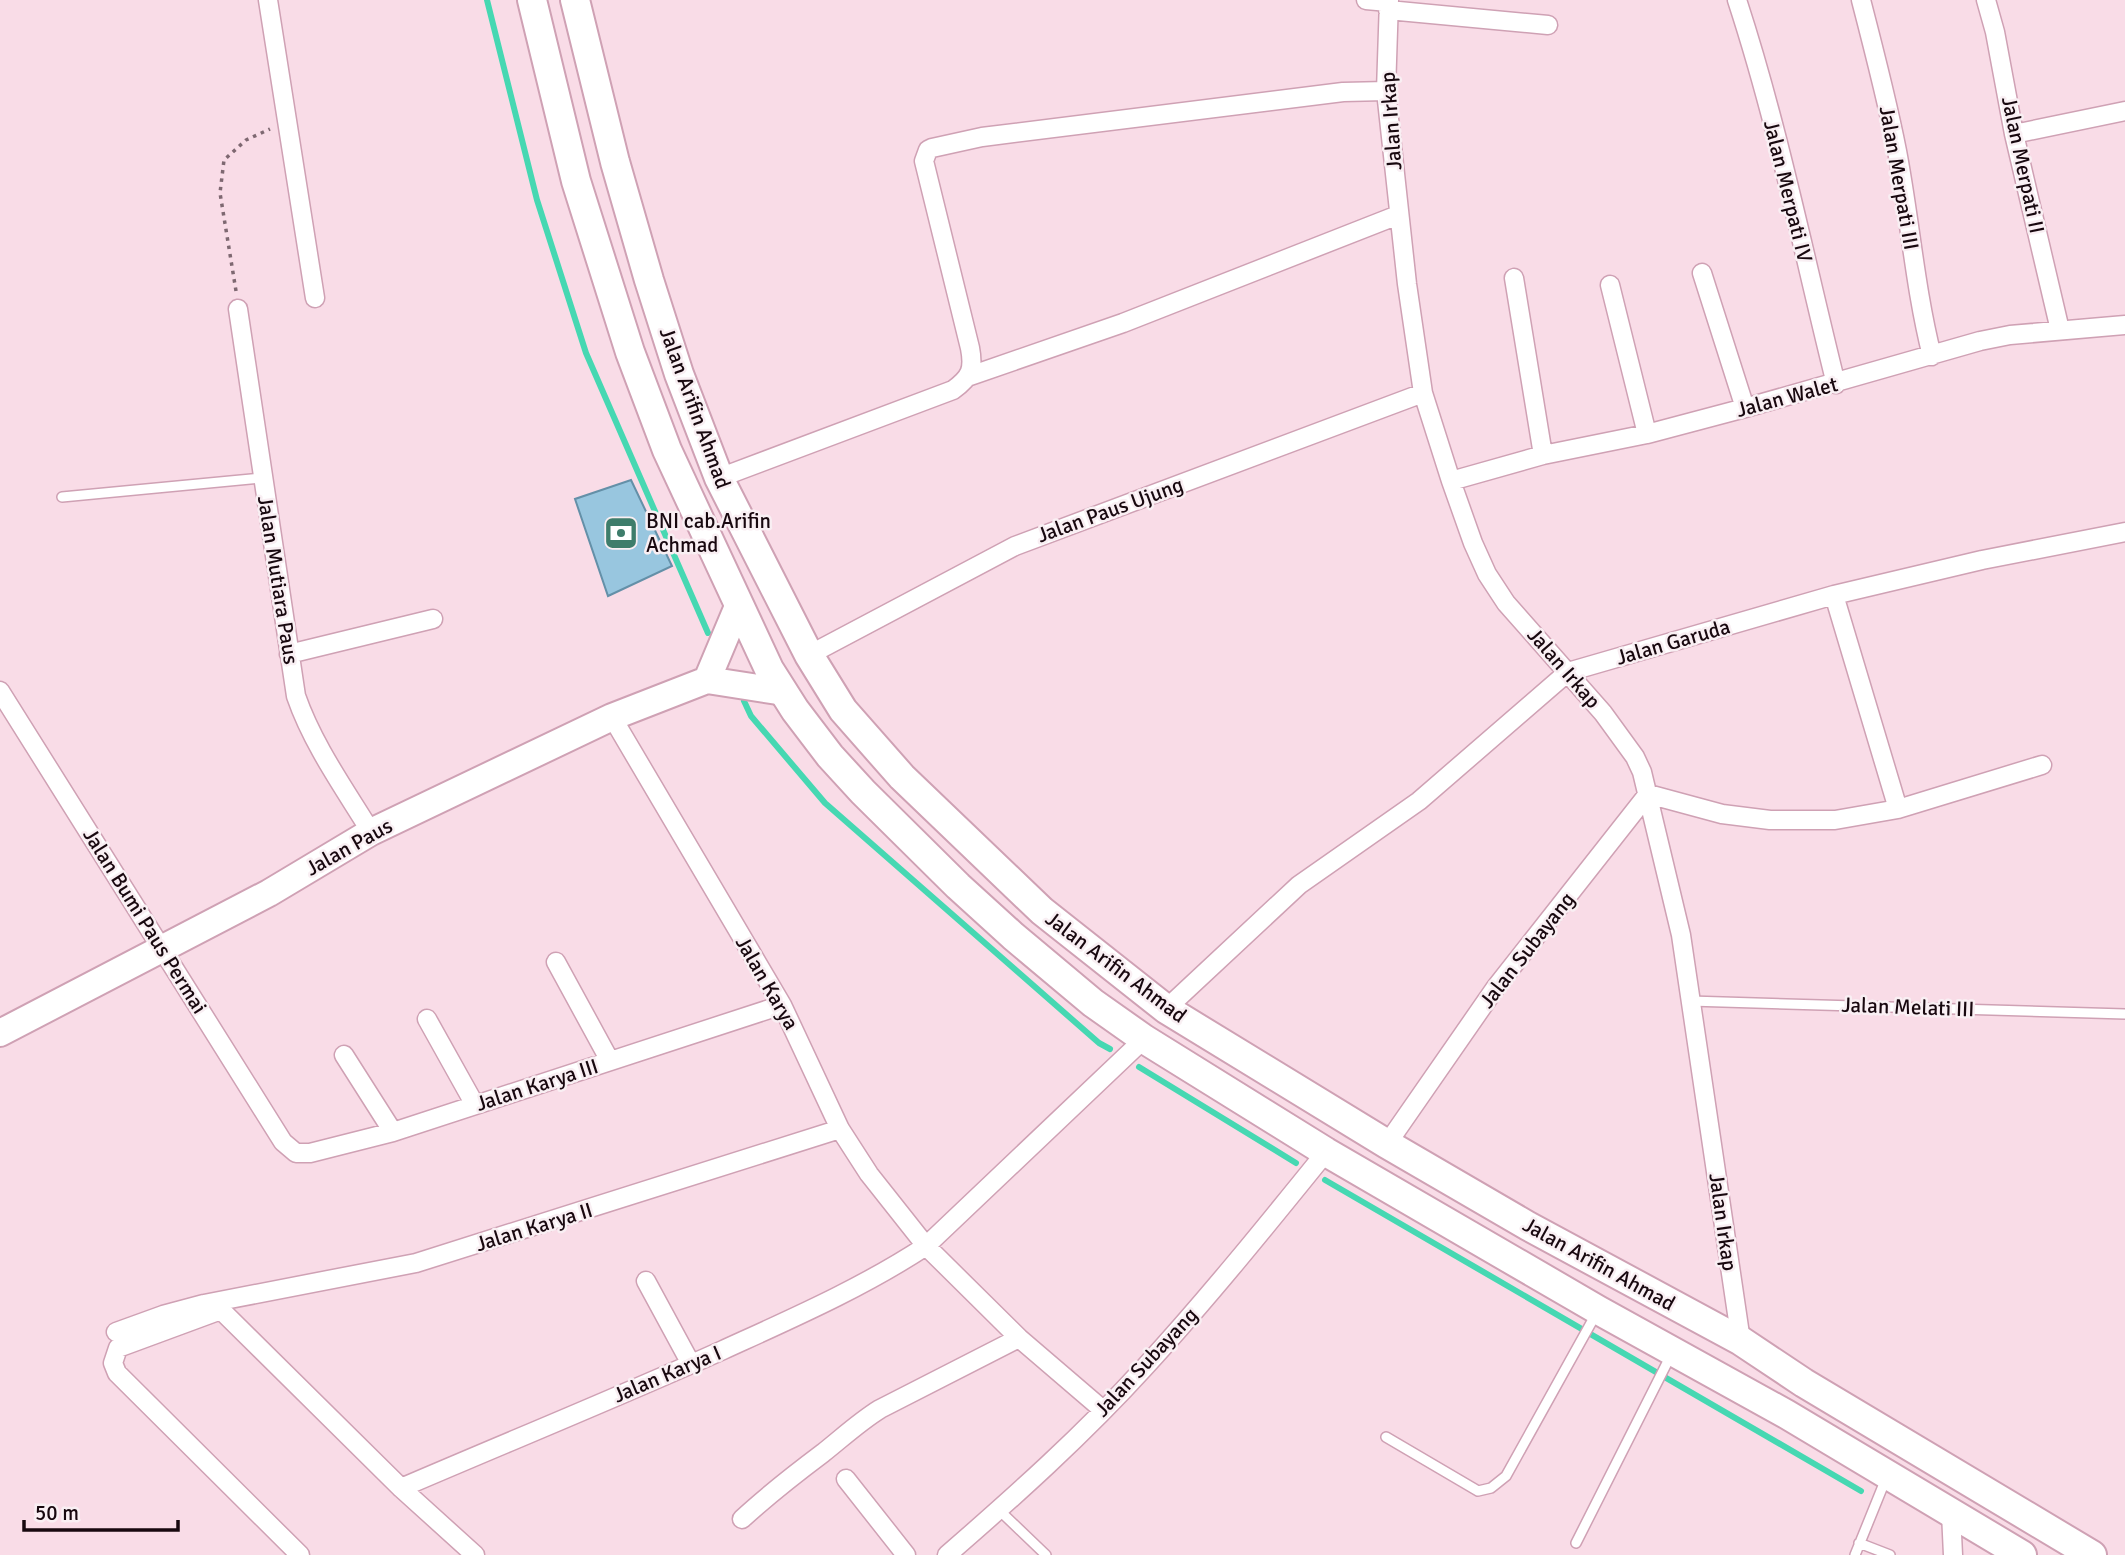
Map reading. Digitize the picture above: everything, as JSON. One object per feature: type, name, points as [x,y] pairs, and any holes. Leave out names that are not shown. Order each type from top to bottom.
[{"type":"main road","name":"Jalan Arifin Ahmad","points":[[532,0],[576,181],[630,352],[667,450],[769,669],[830,756],[958,886],[1058,975],[1144,1039],[1594,1317],[1669,1360],[1786,1414],[2022,1555]]},
{"type":"main road","name":"Jalan Arifin Ahmad","points":[[575,0],[615,162],[653,292],[679,374],[719,478],[809,655],[843,710],[902,777],[1042,911],[1166,1009],[1387,1144],[1528,1226],[1741,1341],[1804,1383],[2091,1555]]},
{"type":"main road","points":[[550,75],[590,67]]},
{"type":"main road","points":[[739,604],[707,680],[784,692]]},
{"type":"main road","name":"Jalan Paus","points":[[0,1032],[269,893],[371,832],[612,717],[707,680]]},
{"type":"main road","points":[[1786,1414],[1804,1383]]},
{"type":"street","points":[[268,0],[315,298]]},
{"type":"street","points":[[1366,0],[1548,25]]},
{"type":"street","name":"Jalan Merpati IV","points":[[1737,0],[1783,167],[1836,384]]},
{"type":"street","name":"Jalan Merpati III","points":[[1861,0],[1897,151],[1922,316],[1932,356]]},
{"type":"street","name":"Jalan Merpati II","points":[[1986,0],[2060,330]]},
{"type":"street","name":"Jalan Irkap","points":[[1388,4],[1386,91],[1398,215],[1423,393],[1473,543],[1488,574],[1506,603],[1603,713],[1635,757],[1648,794],[1681,935],[1741,1341]]},
{"type":"street","points":[[970,376],[973,364],[970,348],[924,161],[928,150],[982,136],[1343,92],[1386,91]]},
{"type":"street","points":[[2014,134],[2125,111]]},
{"type":"street","points":[[719,478],[953,390],[970,376],[1123,323],[1398,215]]},
{"type":"street","points":[[1702,273],[1745,408]]},
{"type":"street","points":[[1514,278],[1544,456]]},
{"type":"street","points":[[1610,285],[1647,434]]},
{"type":"street","name":"Jalan Mutiara Paus","points":[[238,309],[296,696],[303,716],[371,832]]},
{"type":"street","name":"Jalan Walet","points":[[1451,481],[1544,456],[1647,434],[1836,384],[1980,341],[2010,335],[2125,325]]},
{"type":"street","name":"Jalan Paus Ujung","points":[[809,655],[1015,546],[1423,393]]},
{"type":"street","name":"Jalan Garuda","points":[[1166,1009],[1298,885],[1419,801],[1568,672],[1834,595],[2023,551],[2125,532]]},
{"type":"street","points":[[1834,595],[1898,809]]},
{"type":"street","points":[[289,654],[433,618]]},
{"type":"street","name":"Jalan Bumi Paus Permai","points":[[0,691],[290,1150]]},
{"type":"street","name":"Jalan Karya","points":[[612,717],[782,1005],[840,1129],[869,1174],[926,1246],[1019,1338],[1103,1410]]},
{"type":"street","points":[[1648,794],[1722,814],[1770,820],[1835,820],[1898,809],[2042,765]]},
{"type":"street","name":"Jalan Subayang","points":[[1387,1144],[1496,987],[1648,794]]},
{"type":"street","points":[[556,962],[610,1061]]},
{"type":"street","name":"Jalan Karya III","points":[[290,1150],[302,1154],[310,1153],[393,1132],[782,1005]]},
{"type":"street","points":[[427,1018],[475,1105]]},
{"type":"street","points":[[926,1246],[1144,1039]]},
{"type":"street","points":[[344,1055],[393,1132]]},
{"type":"street","name":"Jalan Karya II","points":[[117,1332],[163,1315],[222,1301],[416,1263],[840,1129]]},
{"type":"street","name":"Jalan Subayang","points":[[947,1555],[999,1510],[1143,1369],[1326,1152]]},
{"type":"street","name":"Jalan Karya I","points":[[401,1488],[832,1301],[926,1246]]},
{"type":"street","points":[[646,1282],[691,1364]]},
{"type":"street","points":[[300,1555],[117,1373],[113,1363],[118,1348],[221,1310],[401,1488],[475,1555]]},
{"type":"street","points":[[742,1519],[771,1492],[826,1451],[859,1422],[1019,1338]]},
{"type":"street","points":[[846,1479],[906,1555]]},
{"type":"street","points":[[1951,1513],[1953,1555]]},
{"type":"lane","points":[[62,497],[262,478]]},
{"type":"lane","name":"Jalan Melati III","points":[[1690,1001],[2125,1014]]},
{"type":"lane","points":[[1386,1437],[1478,1491],[1491,1488],[1506,1476],[1594,1317]]},
{"type":"lane","points":[[1576,1543],[1669,1360]]},
{"type":"lane","points":[[1855,1555],[1887,1475]]},
{"type":"lane","points":[[999,1510],[1046,1555]]},
{"type":"lane","points":[[1859,1543],[1890,1555]]},
{"type":"path","points":[[238,309],[220,193],[224,160],[246,140],[288,121]]},
{"type":"building","name":"BNI cab.Arifin Achmad","points":[[631,480],[672,566],[608,596],[575,499]]},
{"type":"waterway","points":[[487,0],[537,200],[586,353],[708,633]]},
{"type":"waterway","points":[[744,701],[751,716],[825,803],[1099,1043],[1110,1049]]},
{"type":"waterway","points":[[1139,1067],[1296,1163]]},
{"type":"waterway","points":[[1325,1180],[1861,1491]]},
{"type":"place","name":"BNI cab.Arifin Achmad","points":[[621,533]]}]
